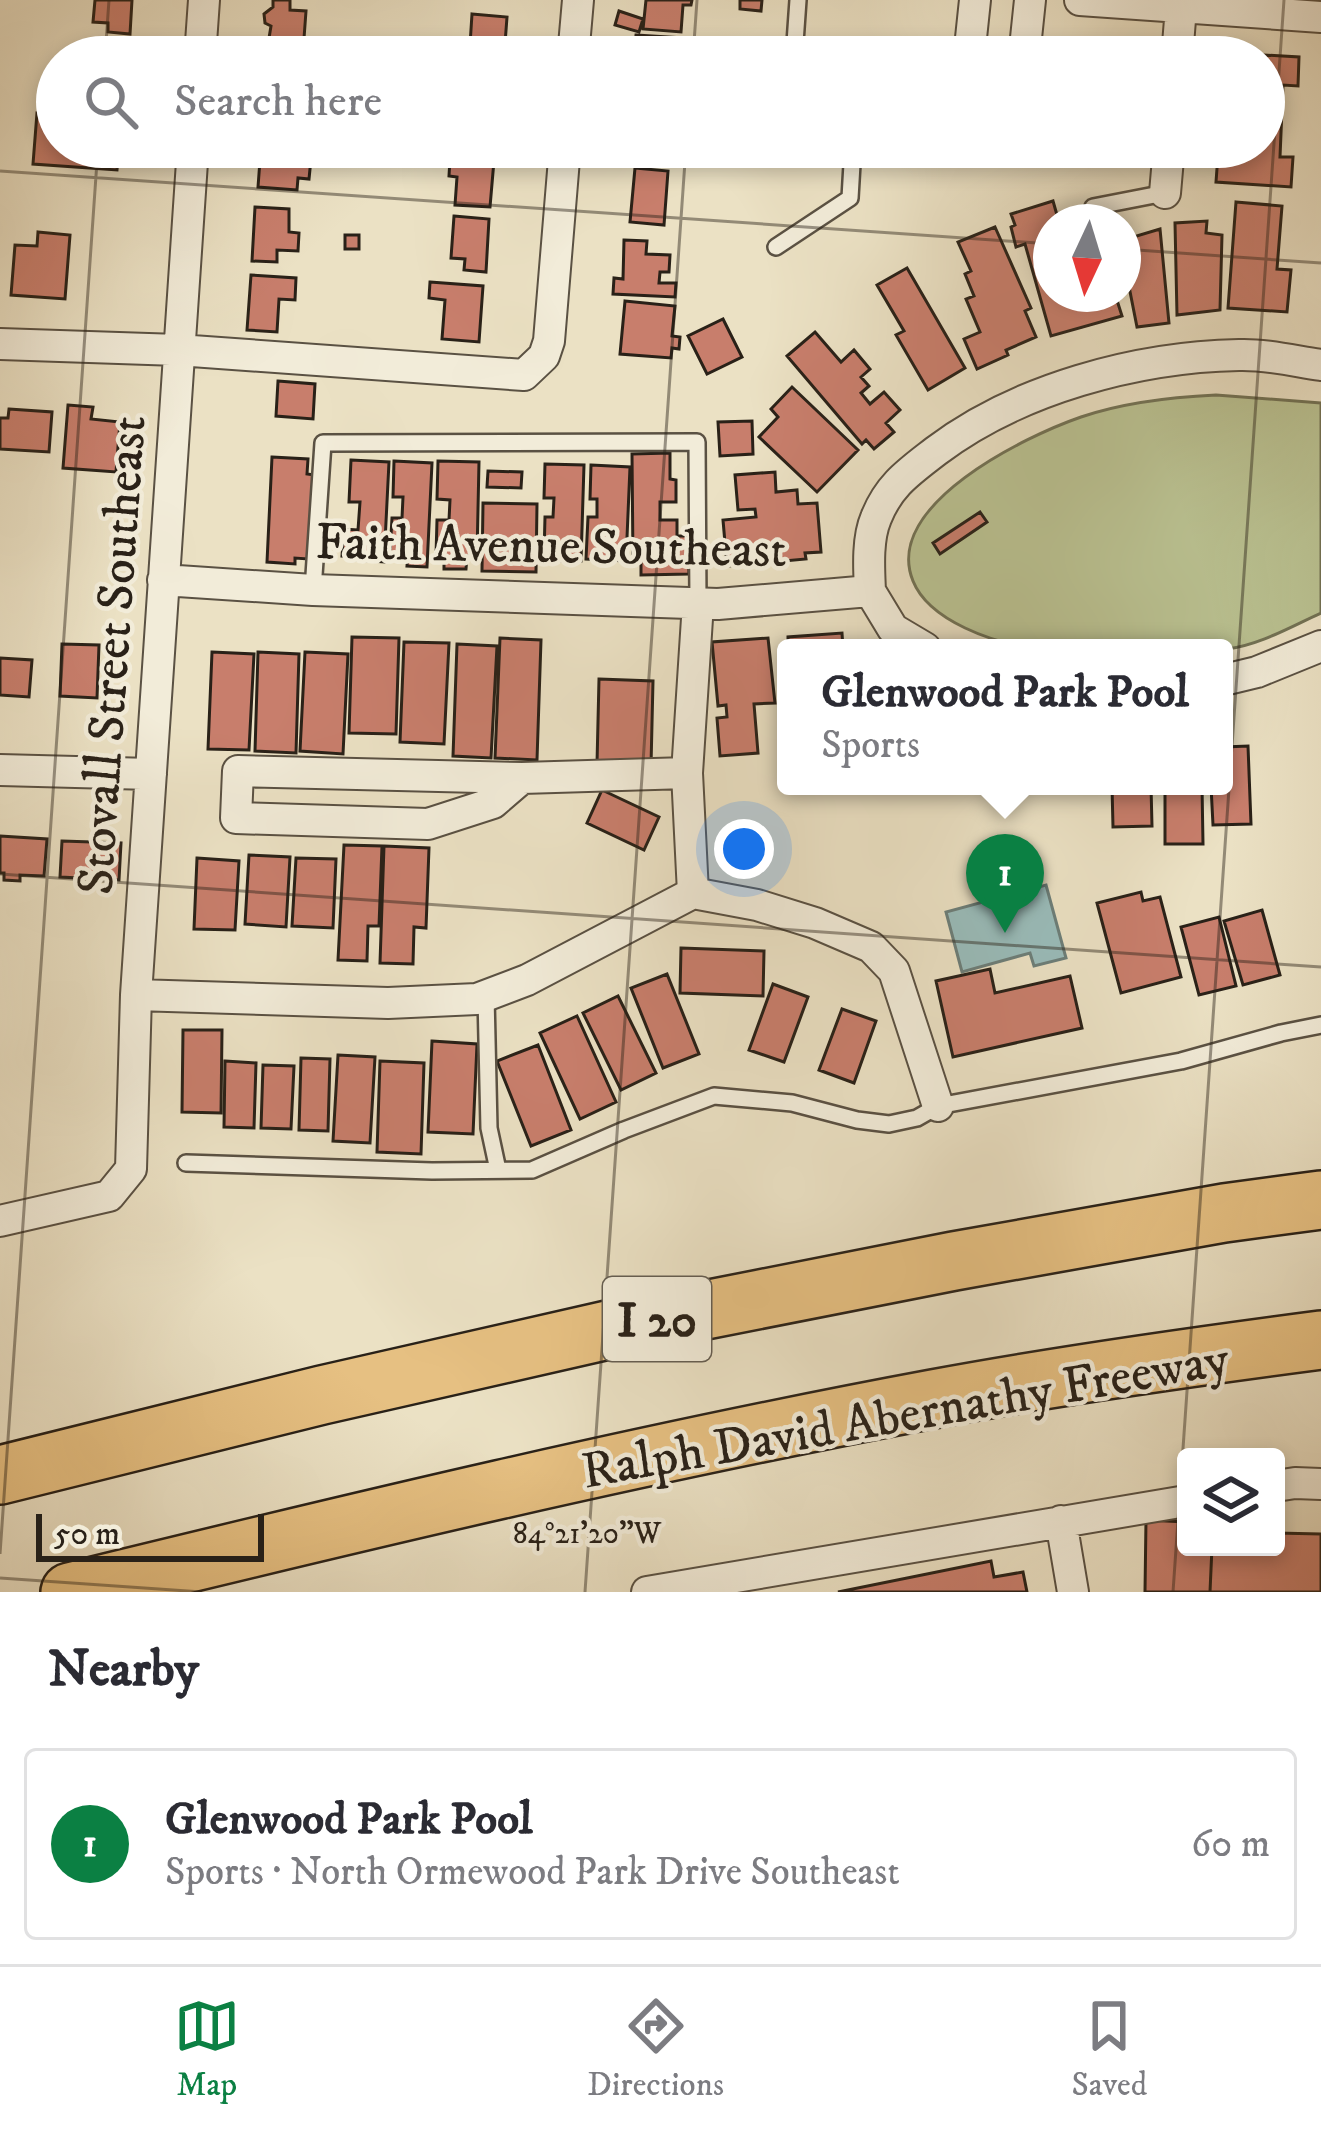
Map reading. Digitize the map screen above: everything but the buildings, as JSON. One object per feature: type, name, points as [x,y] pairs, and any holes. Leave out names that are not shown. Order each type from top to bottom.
[{"type":"highway","name":"I 20","points":[[0,1475],[634,1324],[954,1261],[1321,1200]]},
{"type":"highway","name":"Ralph David Abernathy Freeway","points":[[70,1592],[382,1516],[935,1398],[1321,1340]]},
{"type":"highway","points":[[217,1592],[382,1516]]},
{"type":"street","points":[[201,36],[204,0]]},
{"type":"street","points":[[575,36],[578,0]]},
{"type":"street","points":[[971,36],[975,0]]},
{"type":"street","points":[[1026,36],[1030,0]]},
{"type":"street","points":[[1080,0],[1321,17]]},
{"type":"street","points":[[1179,36],[1181,7]]},
{"type":"street","name":"Stovall Street Southeast","points":[[0,1220],[110,1196],[131,1169],[136,995],[191,168]]},
{"type":"street","points":[[0,344],[178,350],[524,374],[544,356],[549,341],[564,168]]},
{"type":"street","points":[[1165,194],[1167,168]]},
{"type":"street","points":[[910,639],[893,629],[870,591],[874,521],[896,481],[956,436],[1016,404],[1079,380],[1157,364],[1241,355],[1321,362]]},
{"type":"street","name":"Faith Avenue Southeast","points":[[164,580],[718,604],[870,591]]},
{"type":"street","points":[[693,893],[687,773],[698,603]]},
{"type":"street","points":[[1233,678],[1321,646]]},
{"type":"street","points":[[0,770],[151,774]]},
{"type":"street","points":[[522,778],[493,803],[428,824],[236,818],[238,772],[522,778],[687,773]]},
{"type":"street","points":[[136,995],[388,1004],[477,999],[527,980],[693,893],[758,905],[871,947],[894,971],[938,1106]]},
{"type":"street","points":[[1285,1485],[1321,1484]]},
{"type":"street","points":[[647,1592],[1177,1502]]},
{"type":"street","points":[[1060,1521],[1072,1592]]},
{"type":"lane","points":[[795,36],[798,0]]},
{"type":"lane","points":[[776,247],[850,198],[852,168]]},
{"type":"lane","points":[[1110,204],[1165,194]]},
{"type":"lane","points":[[313,590],[323,442],[697,442],[698,603]]},
{"type":"lane","points":[[486,995],[489,1128],[498,1170]]},
{"type":"lane","points":[[186,1162],[432,1171],[532,1169],[714,1096],[792,1103],[889,1124],[917,1118],[938,1106],[1181,1061],[1321,1024]]},
{"type":"green space","points":[[1216,395],[1321,403],[1321,613],[1233,648],[1233,639],[994,639],[948,619],[921,595],[913,581],[909,553],[918,526],[965,478],[1027,440],[1081,417],[1148,402]]},
{"type":"water","points":[[1046,885],[1066,958],[1034,966],[1030,953],[962,972],[946,912]]},
{"type":"place","name":"Glenwood Park Pool","points":[[1005,933]]}]
